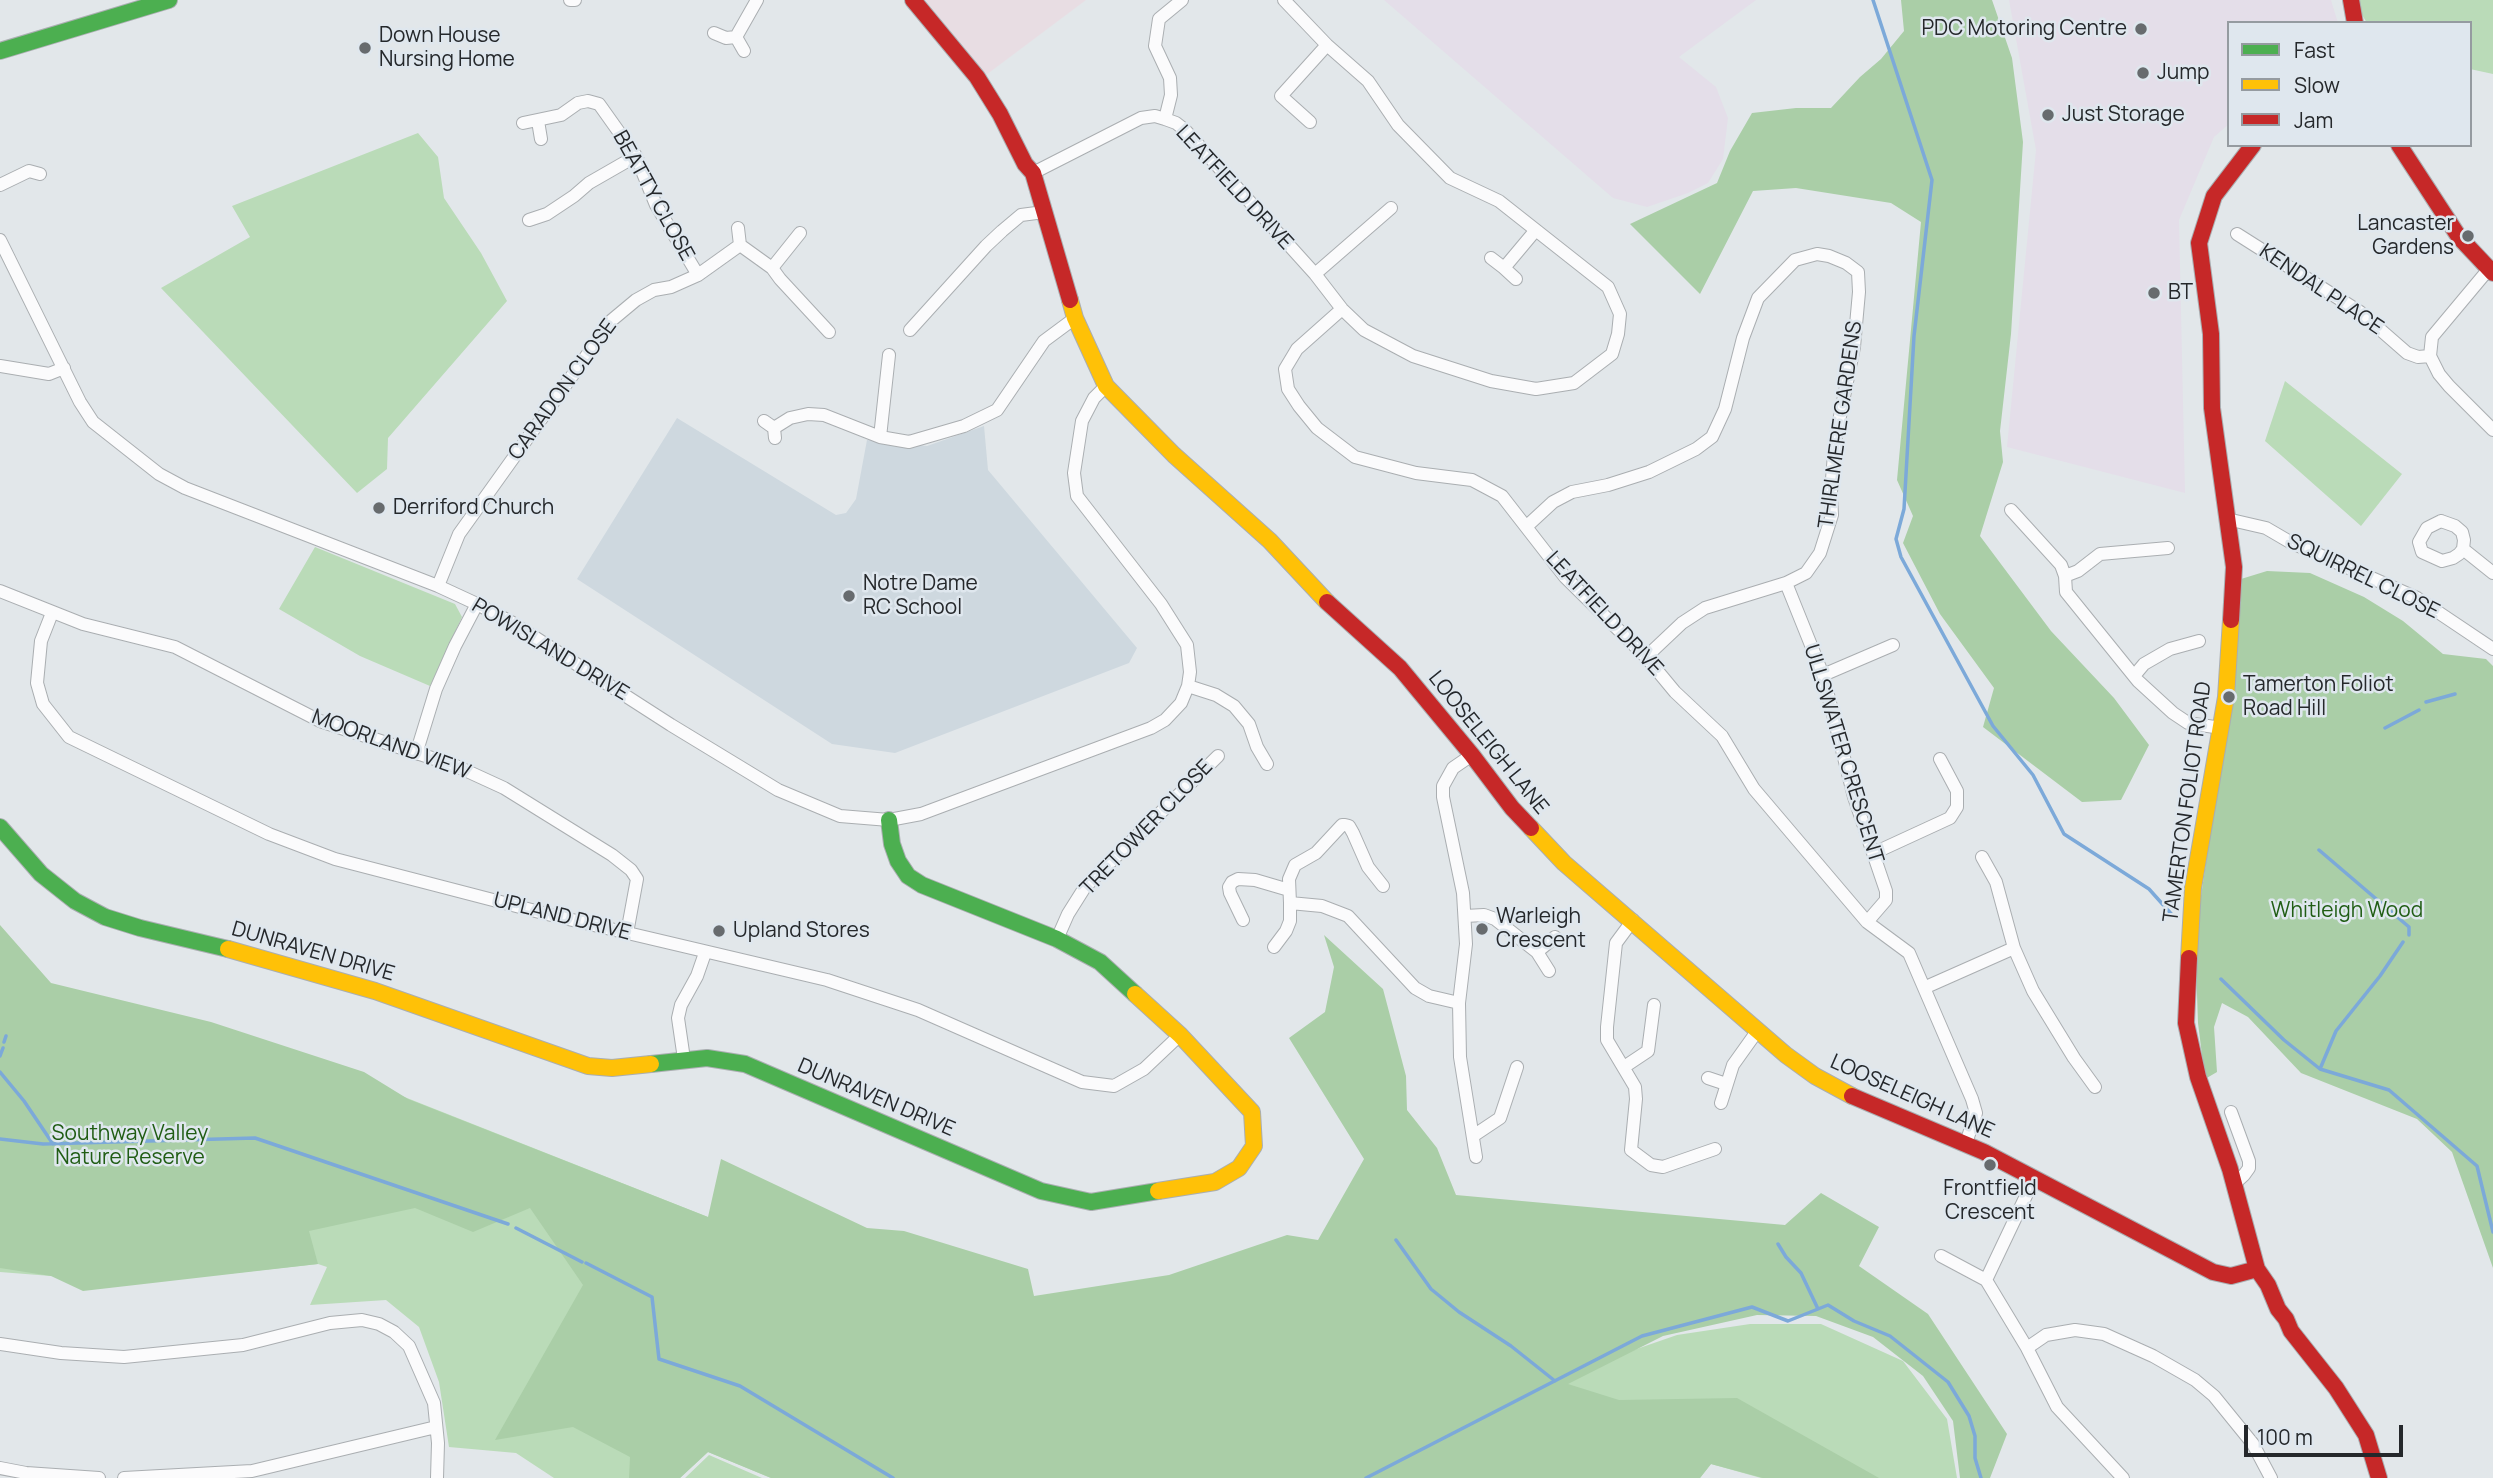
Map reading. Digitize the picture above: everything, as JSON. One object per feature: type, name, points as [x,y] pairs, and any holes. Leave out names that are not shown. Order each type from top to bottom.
[{"type":"main road","points":[[0,51],[169,0]]},
{"type":"main road","name":"LOOSELEIGH LANE","points":[[913,0],[977,77],[1000,114],[1025,164],[1033,173],[1075,318],[1106,386],[1174,455],[1270,541],[1341,617],[1400,668],[1531,830],[1564,863],[1786,1055],[1815,1076],[1849,1095],[1966,1143],[2213,1272],[2231,1276],[2257,1269]]},
{"type":"main road","points":[[2351,0],[2355,21]]},
{"type":"main road","name":"TAMERTON FOLIOT ROAD","points":[[2251,147],[2214,195],[2199,243],[2211,334],[2212,408],[2234,567],[2226,697],[2193,888],[2186,1023],[2198,1077],[2234,1184],[2257,1269],[2291,1331],[2336,1388],[2366,1435],[2379,1478]]},
{"type":"main road","points":[[2400,147],[2459,237],[2491,271]]},
{"type":"main road","name":"DUNRAVEN DRIVE","points":[[0,827],[41,874],[75,901],[105,917],[139,928],[251,954],[376,991],[589,1066],[612,1068],[708,1058],[745,1064],[1041,1191],[1091,1202],[1215,1181],[1238,1168],[1254,1146],[1252,1112],[1180,1035],[1100,962],[1057,939],[922,885],[908,876],[898,861],[892,844],[889,820]]},
{"type":"street","points":[[736,37],[757,0]]},
{"type":"street","points":[[1165,119],[1171,95],[1170,78],[1155,46],[1159,19],[1182,0]]},
{"type":"street","points":[[1283,0],[1327,45],[1368,80],[1398,125],[1450,178],[1499,201],[1608,287],[1620,314],[1612,354],[1574,383],[1536,389],[1478,377],[1413,356],[1364,330],[1342,309]]},
{"type":"street","points":[[714,33],[726,38],[736,37]]},
{"type":"street","points":[[736,37],[744,51]]},
{"type":"street","points":[[1310,122],[1280,96],[1327,45]]},
{"type":"street","name":"BEATTY CLOSE","points":[[523,123],[561,115],[578,103],[588,101],[598,104],[636,156],[656,205],[698,275]]},
{"type":"street","name":"LEATFIELD DRIVE","points":[[1033,173],[1141,118],[1155,116],[1185,130],[1315,274],[1342,309],[1297,349],[1285,369],[1288,388],[1317,428],[1355,457],[1416,473],[1472,480],[1502,496],[1565,577],[1646,657],[1675,692],[1722,736],[1754,789],[1867,922],[1909,953],[1926,987],[1976,1113],[1966,1143]]},
{"type":"street","points":[[538,121],[541,139]]},
{"type":"street","points":[[530,220],[547,214],[574,197],[589,183],[636,156]]},
{"type":"street","points":[[0,186],[29,172],[40,174]]},
{"type":"street","points":[[1315,274],[1391,208]]},
{"type":"street","points":[[1365,211],[1375,222]]},
{"type":"street","points":[[910,330],[1002,231],[1021,215],[1044,212]]},
{"type":"street","points":[[738,228],[740,245],[772,268],[829,332]]},
{"type":"street","points":[[1504,268],[1535,231]]},
{"type":"street","points":[[772,268],[800,233]]},
{"type":"street","name":"KENDAL PLACE","points":[[2245,235],[2360,312],[2407,353],[2418,357],[2430,356]]},
{"type":"street","name":"POWISLAND DRIVE","points":[[0,240],[80,402],[93,422],[159,474],[185,488],[438,586],[477,604],[511,622],[778,790],[840,816],[889,820],[921,814],[1151,728],[1174,712],[1188,686]]},
{"type":"street","name":"CARADON CLOSE","points":[[438,586],[459,534],[612,320],[636,300],[654,290],[698,275],[740,245]]},
{"type":"street","name":"THIRLMERE GARDENS","points":[[1527,526],[1553,502],[1572,492],[1608,485],[1649,472],[1696,449],[1712,437],[1726,409],[1742,338],[1758,298],[1795,260],[1817,254],[1829,256],[1858,272],[1854,347],[1835,441],[1830,492],[1832,515],[1820,553],[1806,573],[1786,583],[1705,608],[1682,623],[1646,657]]},
{"type":"street","points":[[1492,258],[1516,279]]},
{"type":"street","points":[[2491,271],[2432,337],[2430,356],[2449,386],[2493,430]]},
{"type":"street","points":[[771,429],[790,418],[808,414],[824,415],[880,437],[909,442],[964,426],[997,410],[1044,341],[1075,318]]},
{"type":"street","points":[[880,437],[889,355]]},
{"type":"street","points":[[0,366],[49,374],[64,368]]},
{"type":"street","points":[[1106,386],[1094,398],[1082,421],[1074,473],[1077,496],[1178,628],[1187,645],[1190,659],[1188,686],[1216,695],[1234,706],[1249,724],[1257,747],[1267,764]]},
{"type":"street","points":[[2011,510],[2061,565],[2066,592],[2134,676],[2173,713],[2188,723],[2221,728]]},
{"type":"street","name":"SQUIRREL CLOSE","points":[[2227,519],[2266,528],[2417,598],[2493,649]]},
{"type":"street","points":[[2065,576],[2078,571],[2100,554],[2168,548]]},
{"type":"street","points":[[2463,549],[2493,573]]},
{"type":"street","name":"ULLSWATER CRESCENT","points":[[1786,583],[1823,675],[1854,797],[1886,891],[1886,901],[1867,922]]},
{"type":"street","name":"MOORLAND VIEW","points":[[0,591],[83,624],[175,647],[320,721],[456,766],[503,788],[632,870],[637,879],[627,933]]},
{"type":"street","points":[[416,754],[436,689],[477,604]]},
{"type":"street","name":"UPLAND DRIVE","points":[[52,613],[41,641],[37,683],[43,704],[69,737],[270,834],[335,859],[876,995],[918,1010],[1082,1082],[1114,1086],[1144,1069],[1180,1035]]},
{"type":"street","points":[[2134,676],[2144,664],[2170,649],[2199,641]]},
{"type":"street","points":[[1823,675],[1893,645]]},
{"type":"street","name":"TRETOWER CLOSE","points":[[1057,939],[1068,914],[1085,887],[1218,755]]},
{"type":"street","points":[[1472,755],[1453,768],[1443,786],[1443,797],[1465,916],[1460,1057],[1476,1157]]},
{"type":"street","points":[[1874,853],[1950,818],[1956,807],[1957,791],[1940,759]]},
{"type":"street","points":[[1274,947],[1283,937],[1290,921],[1289,879],[1295,865],[1316,853],[1342,825],[1349,826],[1363,860],[1383,886]]},
{"type":"street","points":[[1319,829],[1329,839]]},
{"type":"street","points":[[1982,858],[1996,882],[2014,948],[2034,991],[2074,1058],[2095,1087]]},
{"type":"street","points":[[1243,920],[1229,887],[1238,879],[1255,880],[1289,897],[1322,905],[1348,916],[1415,988],[1429,996],[1460,1003]]},
{"type":"street","points":[[1465,916],[1484,915],[1495,919],[1537,952],[1549,971]]},
{"type":"street","points":[[1633,920],[1616,943],[1607,1027],[1607,1040],[1635,1087],[1631,1150],[1651,1165],[1663,1167],[1709,1155]]},
{"type":"street","points":[[1537,952],[1555,937]]},
{"type":"street","points":[[1926,987],[2014,948]]},
{"type":"street","points":[[684,1059],[678,1018],[705,953]]},
{"type":"street","points":[[1624,1067],[1648,1051],[1654,1005]]},
{"type":"street","points":[[1721,1103],[1733,1065],[1758,1030]]},
{"type":"street","points":[[1473,1136],[1500,1118],[1517,1067]]},
{"type":"street","points":[[1708,1078],[1726,1084]]},
{"type":"street","points":[[2231,1112],[2249,1161],[2249,1168],[2234,1184]]},
{"type":"street","points":[[2237,1128],[2250,1122]]},
{"type":"street","points":[[1986,1280],[2034,1179]]},
{"type":"street","points":[[1941,1256],[1986,1280],[2027,1348],[2057,1407],[2123,1478]]},
{"type":"street","points":[[0,1345],[124,1357],[243,1345],[330,1323],[362,1320],[386,1328],[409,1346],[434,1404],[438,1443],[437,1478]]},
{"type":"street","points":[[2027,1348],[2046,1335],[2075,1329],[2104,1334],[2152,1356],[2195,1380],[2214,1396],[2253,1444],[2271,1478]]},
{"type":"street","points":[[124,1478],[253,1471],[436,1427]]},
{"type":"street","points":[[0,1468],[26,1473],[99,1478]]},
{"type":"shaded area","points":[[925,0],[1086,0],[986,75]]},
{"type":"shaded area","points":[[1384,0],[1756,0],[1679,57],[1716,87],[1728,118],[1723,159],[1708,183],[1688,193],[1647,207],[1613,198]]},
{"type":"shaded area","points":[[2009,0],[2331,0],[2337,21],[2227,21],[2227,126],[2214,137],[2179,220],[2185,493],[2007,447],[2036,150]]},
{"type":"shaded area","name":"Notre Dame RC School","points":[[677,418],[836,515],[846,513],[856,499],[867,440],[927,446],[984,426],[988,470],[1137,648],[1129,663],[895,753],[832,744],[577,579]]},
{"type":"green space","points":[[1901,0],[1992,0],[2012,58],[2023,142],[2011,334],[2000,431],[2003,462],[1980,536],[2051,631],[2114,698],[2149,745],[2121,800],[2082,802],[1983,727],[1994,688],[1940,614],[1903,543],[1913,516],[1897,480],[1921,222],[1891,203],[1796,188],[1753,191],[1700,294],[1630,224],[1717,183],[1730,151],[1752,113],[1796,108],[1831,108],[1881,59],[1904,31]]},
{"type":"green space","points":[[2353,0],[2493,0],[2493,74],[2472,69],[2472,21],[2366,21]]},
{"type":"green space","points":[[418,133],[438,157],[444,198],[481,253],[507,301],[388,438],[387,469],[357,493],[161,288],[250,237],[232,206]]},
{"type":"green space","points":[[2285,381],[2402,474],[2361,526],[2265,441]]},
{"type":"green space","points":[[315,547],[455,604],[462,617],[430,686],[360,656],[279,609]]},
{"type":"green space","name":"Whitleigh Wood","points":[[2267,571],[2310,573],[2364,597],[2403,621],[2443,654],[2486,659],[2493,666],[2493,1268],[2452,1152],[2417,1119],[2301,1073],[2248,1017],[2222,1003],[2214,1027],[2217,1072],[2205,1079],[2198,1023],[2195,936],[2235,669],[2241,579]]},
{"type":"green space","points":[[0,925],[51,983],[211,1022],[364,1072],[408,1099],[708,1217],[721,1159],[867,1228],[904,1231],[1028,1269],[1034,1296],[1169,1275],[1287,1235],[1318,1240],[1364,1159],[1289,1038],[1325,1012],[1334,967],[1324,935],[1383,989],[1406,1076],[1407,1110],[1437,1148],[1456,1195],[1785,1225],[1821,1193],[1879,1227],[1859,1266],[1928,1314],[2007,1434],[1990,1478],[1960,1478],[1953,1421],[1923,1376],[1873,1337],[1816,1316],[1757,1315],[1663,1336],[1568,1384],[1619,1400],[1737,1398],[1879,1478],[1763,1478],[1711,1464],[1700,1478],[771,1478],[708,1452],[680,1478],[629,1478],[630,1457],[573,1427],[495,1440],[583,1285],[530,1208],[473,1232],[415,1208],[309,1231],[318,1264],[83,1291],[51,1276],[0,1268]]},
{"type":"green space","name":"Southway Valley Nature Reserve","points":[[0,962],[51,986],[364,1081],[708,1217],[771,1478],[708,1452],[680,1478],[554,1478],[516,1453],[449,1447],[439,1382],[419,1327],[386,1300],[310,1305],[327,1267],[318,1264],[198,1277],[51,1276],[0,1272]]},
{"type":"green space","points":[[1750,1324],[1821,1324],[1903,1361],[1947,1419],[1957,1478],[1761,1478],[1711,1464],[1700,1478],[1366,1478],[1628,1352],[1677,1335]]},
{"type":"green space","points":[[709,1455],[762,1478],[685,1478]]},
{"type":"waterway","points":[[1873,0],[1932,180],[1914,336],[1904,509],[1896,539],[1901,557],[1993,726],[2033,775],[2064,834],[2149,889],[2174,917]]},
{"type":"waterway","points":[[2426,702],[2455,694]]},
{"type":"waterway","points":[[2385,728],[2419,710]]},
{"type":"waterway","points":[[2319,850],[2409,927],[2409,935]]},
{"type":"waterway","points":[[2320,1069],[2336,1031],[2403,942]]},
{"type":"waterway","points":[[2221,979],[2284,1040],[2320,1069],[2389,1090],[2477,1166],[2493,1232]]},
{"type":"waterway","points":[[4,1042],[6,1036]]},
{"type":"waterway","points":[[0,1056],[3,1048]]},
{"type":"waterway","points":[[0,1072],[24,1101],[53,1144]]},
{"type":"waterway","points":[[0,1139],[43,1144],[255,1138],[508,1224]]},
{"type":"waterway","points":[[516,1228],[582,1262]]},
{"type":"waterway","points":[[1396,1240],[1431,1289],[1555,1381]]},
{"type":"waterway","points":[[1778,1244],[1801,1273],[1818,1309]]},
{"type":"waterway","points":[[586,1263],[652,1297],[659,1359],[740,1386],[893,1478]]},
{"type":"waterway","points":[[1366,1478],[1642,1336],[1752,1307],[1788,1321],[1828,1305],[1854,1321],[1890,1336],[1948,1382],[1969,1416],[1981,1478]]},
{"type":"traffic: fast","points":[[0,51],[169,0]]},
{"type":"traffic: fast","points":[[889,820],[892,844],[898,861],[908,876],[922,885],[1057,939],[1100,962],[1135,994]]},
{"type":"traffic: fast","points":[[0,827],[41,874],[75,901],[105,917],[140,928],[228,949]]},
{"type":"traffic: fast","points":[[651,1064],[707,1058],[745,1064],[1041,1191],[1091,1202],[1158,1191]]},
{"type":"traffic: slow","points":[[1070,300],[1075,318],[1106,386],[1174,455],[1270,541],[1327,602]]},
{"type":"traffic: slow","points":[[2189,958],[2193,888],[2226,697],[2231,620]]},
{"type":"traffic: slow","points":[[1531,828],[1564,863],[1786,1055],[1815,1076],[1852,1096]]},
{"type":"traffic: slow","points":[[228,949],[375,991],[588,1066],[612,1068],[651,1064]]},
{"type":"traffic: slow","points":[[1135,994],[1180,1035],[1252,1112],[1254,1146],[1239,1168],[1215,1182],[1158,1191]]},
{"type":"traffic: jam","points":[[913,0],[977,77],[1000,114],[1025,164],[1033,173],[1070,300]]},
{"type":"traffic: jam","points":[[2351,0],[2355,21]]},
{"type":"traffic: jam","points":[[2231,620],[2234,567],[2212,408],[2211,334],[2199,243],[2214,196],[2251,147]]},
{"type":"traffic: jam","points":[[2400,147],[2459,237],[2493,273]]},
{"type":"traffic: jam","points":[[1327,602],[1400,668],[1531,828]]},
{"type":"traffic: jam","points":[[2189,958],[2186,1023],[2198,1077],[2230,1169],[2257,1269],[2291,1331],[2336,1388],[2366,1435],[2379,1478]]},
{"type":"traffic: jam","points":[[1852,1096],[1984,1152],[2213,1272],[2231,1276],[2257,1269]]},
{"type":"place","name":"PDC Motoring Centre","points":[[2141,29]]},
{"type":"place","name":"Down House Nursing Home","points":[[365,48]]},
{"type":"place","name":"Jump","points":[[2143,73]]},
{"type":"place","name":"Just Storage","points":[[2048,115]]},
{"type":"place","name":"Lancaster Gardens","points":[[2468,236]]},
{"type":"place","name":"BT","points":[[2154,293]]},
{"type":"place","name":"Derriford Church","points":[[379,508]]},
{"type":"place","name":"Notre Dame RC School","points":[[849,596]]},
{"type":"place","name":"Tamerton Foliot Road Hill","points":[[2229,697]]},
{"type":"place","name":"Warleigh Crescent","points":[[1482,929]]},
{"type":"place","name":"Upland Stores","points":[[719,931]]},
{"type":"place","name":"Frontfield Crescent","points":[[1990,1165]]}]
